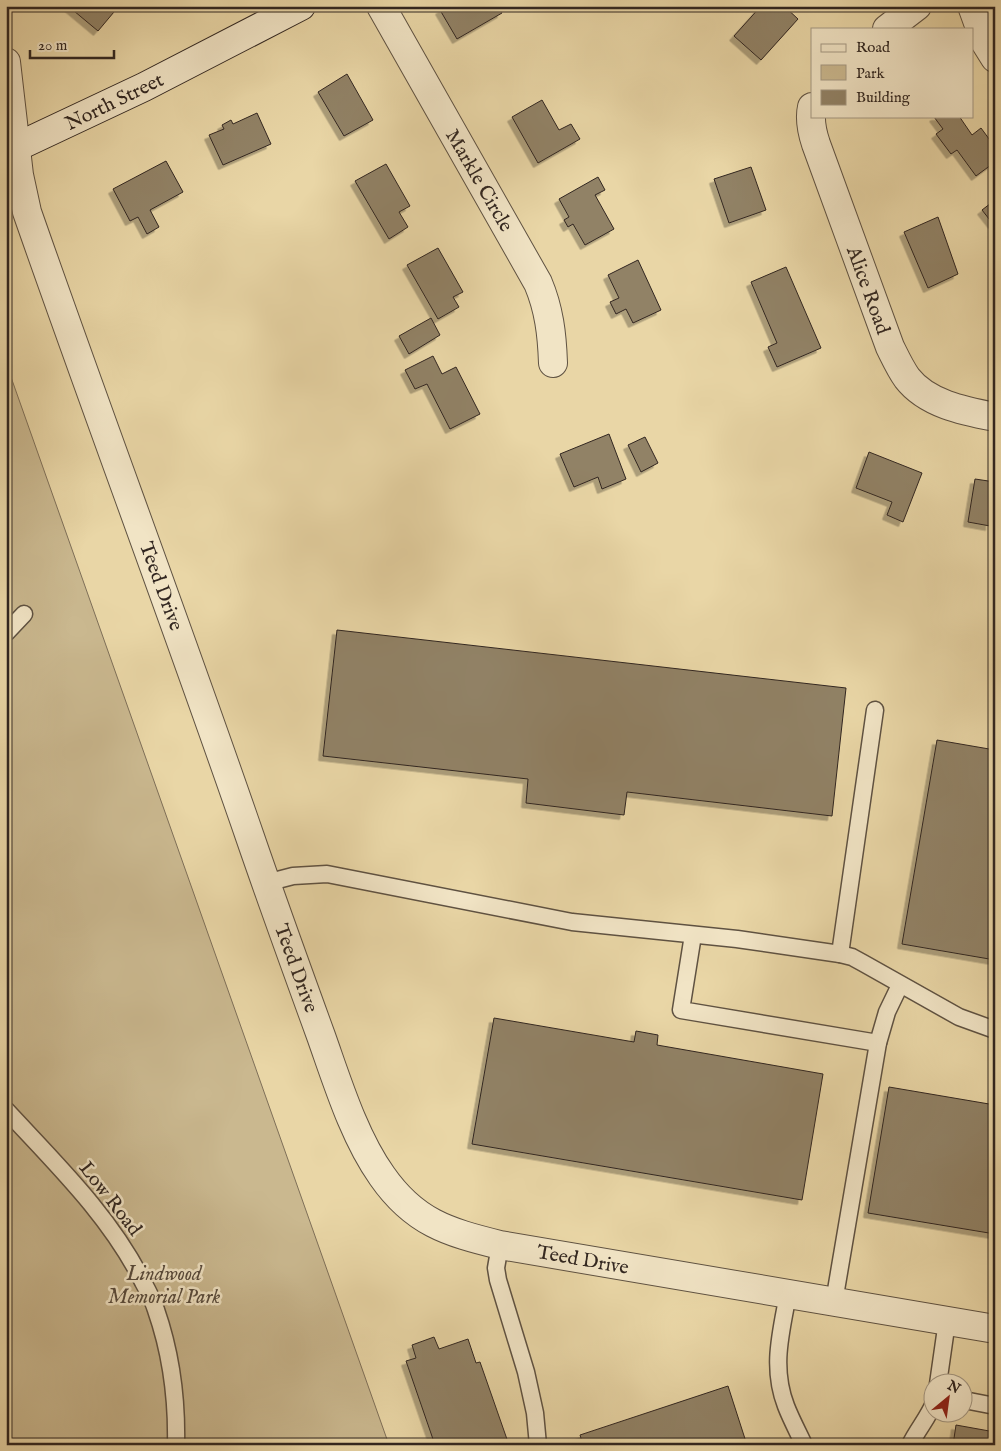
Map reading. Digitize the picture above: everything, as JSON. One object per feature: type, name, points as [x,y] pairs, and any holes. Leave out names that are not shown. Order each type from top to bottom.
[{"type":"street","name":"North Street","points":[[11,150],[153,82],[301,6]]},
{"type":"street","name":"Markle Circle","points":[[381,6],[538,283],[549,314],[552,332],[553,363]]},
{"type":"street","points":[[888,28],[917,6]]},
{"type":"street","points":[[972,6],[985,42],[995,58]]},
{"type":"street","name":"Teed Drive","points":[[6,62],[11,150],[30,221],[340,1088],[364,1143],[381,1175],[395,1193],[424,1219],[441,1228],[500,1245],[995,1329]]},
{"type":"street","name":"Alice Road","points":[[811,110],[811,128],[816,144],[898,364],[920,392],[956,408],[995,416]]},
{"type":"lane","points":[[6,633],[24,614]]},
{"type":"lane","points":[[840,954],[875,710]]},
{"type":"lane","points":[[266,884],[293,876],[327,874],[572,922],[737,939],[840,954],[852,957],[959,1018],[995,1030]]},
{"type":"lane","points":[[693,934],[680,1010],[878,1043]]},
{"type":"lane","points":[[834,1302],[878,1043],[887,1012],[900,985]]},
{"type":"lane","name":"Low Road","points":[[6,1110],[93,1204],[119,1239],[156,1308],[172,1371],[176,1445]]},
{"type":"lane","points":[[500,1245],[496,1268],[498,1280],[526,1372],[535,1413],[538,1445]]},
{"type":"lane","points":[[788,1294],[779,1346],[778,1376],[786,1406],[804,1445]]},
{"type":"lane","points":[[939,1374],[947,1321]]},
{"type":"lane","points":[[974,1402],[995,1406]]},
{"type":"lane","points":[[910,1445],[924,1421]]},
{"type":"green space","name":"Lindwood Memorial Park","points":[[6,363],[389,1445],[6,1445]]},
{"type":"building","points":[[68,6],[119,6],[98,31]]},
{"type":"building","points":[[446,6],[498,6],[502,13],[457,39],[440,10]]},
{"type":"building","points":[[761,6],[784,6],[798,19],[761,60],[734,36]]},
{"type":"building","points":[[347,74],[373,120],[344,136],[318,92]]},
{"type":"building","points":[[542,100],[559,130],[571,124],[580,139],[538,163],[512,117]]},
{"type":"building","points":[[257,113],[271,144],[223,165],[209,135],[224,129],[222,125],[231,120],[233,124]]},
{"type":"building","points":[[935,118],[960,118],[972,135],[981,128],[995,147],[995,162],[976,176],[957,150],[951,154],[936,134],[943,129]]},
{"type":"building","points":[[166,161],[183,192],[150,210],[159,227],[147,234],[138,217],[130,221],[113,189]]},
{"type":"building","points":[[386,164],[410,206],[399,212],[408,227],[389,239],[355,181]]},
{"type":"building","points":[[751,167],[766,210],[729,223],[714,179]]},
{"type":"building","points":[[598,177],[605,190],[595,195],[614,229],[585,245],[573,224],[568,227],[564,220],[569,217],[559,199]]},
{"type":"building","points":[[995,200],[995,222],[993,224],[982,210]]},
{"type":"building","points":[[938,217],[958,274],[928,288],[904,232]]},
{"type":"building","points":[[438,248],[463,292],[453,297],[459,307],[438,319],[407,265]]},
{"type":"building","points":[[638,260],[661,310],[633,323],[626,309],[616,314],[610,302],[619,298],[608,275]]},
{"type":"building","points":[[786,267],[821,348],[777,367],[768,347],[777,343],[751,282]]},
{"type":"building","points":[[431,318],[440,335],[409,354],[399,336]]},
{"type":"building","points":[[433,356],[442,374],[456,367],[480,414],[450,429],[427,384],[415,389],[405,370]]},
{"type":"building","points":[[609,434],[626,479],[602,489],[598,477],[574,487],[560,454]]},
{"type":"building","points":[[645,437],[658,463],[641,472],[628,445]]},
{"type":"building","points":[[869,452],[922,473],[903,522],[887,515],[892,502],[856,488]]},
{"type":"building","points":[[975,479],[995,482],[995,521],[990,520],[990,526],[968,522]]},
{"type":"building","points":[[337,630],[846,688],[832,816],[627,792],[624,815],[526,803],[528,779],[323,756]]},
{"type":"building","points":[[937,740],[995,750],[995,960],[902,944]]},
{"type":"building","points":[[494,1018],[634,1042],[636,1031],[658,1035],[657,1045],[823,1074],[802,1200],[472,1144]]},
{"type":"building","points":[[889,1087],[995,1105],[995,1234],[868,1213]]},
{"type":"building","points":[[434,1337],[439,1349],[468,1339],[476,1363],[480,1362],[509,1445],[435,1445],[406,1361],[416,1358],[412,1345]]},
{"type":"building","points":[[728,1386],[747,1445],[583,1445],[580,1435]]},
{"type":"building","points":[[956,1425],[995,1432],[995,1445],[953,1445]]}]
